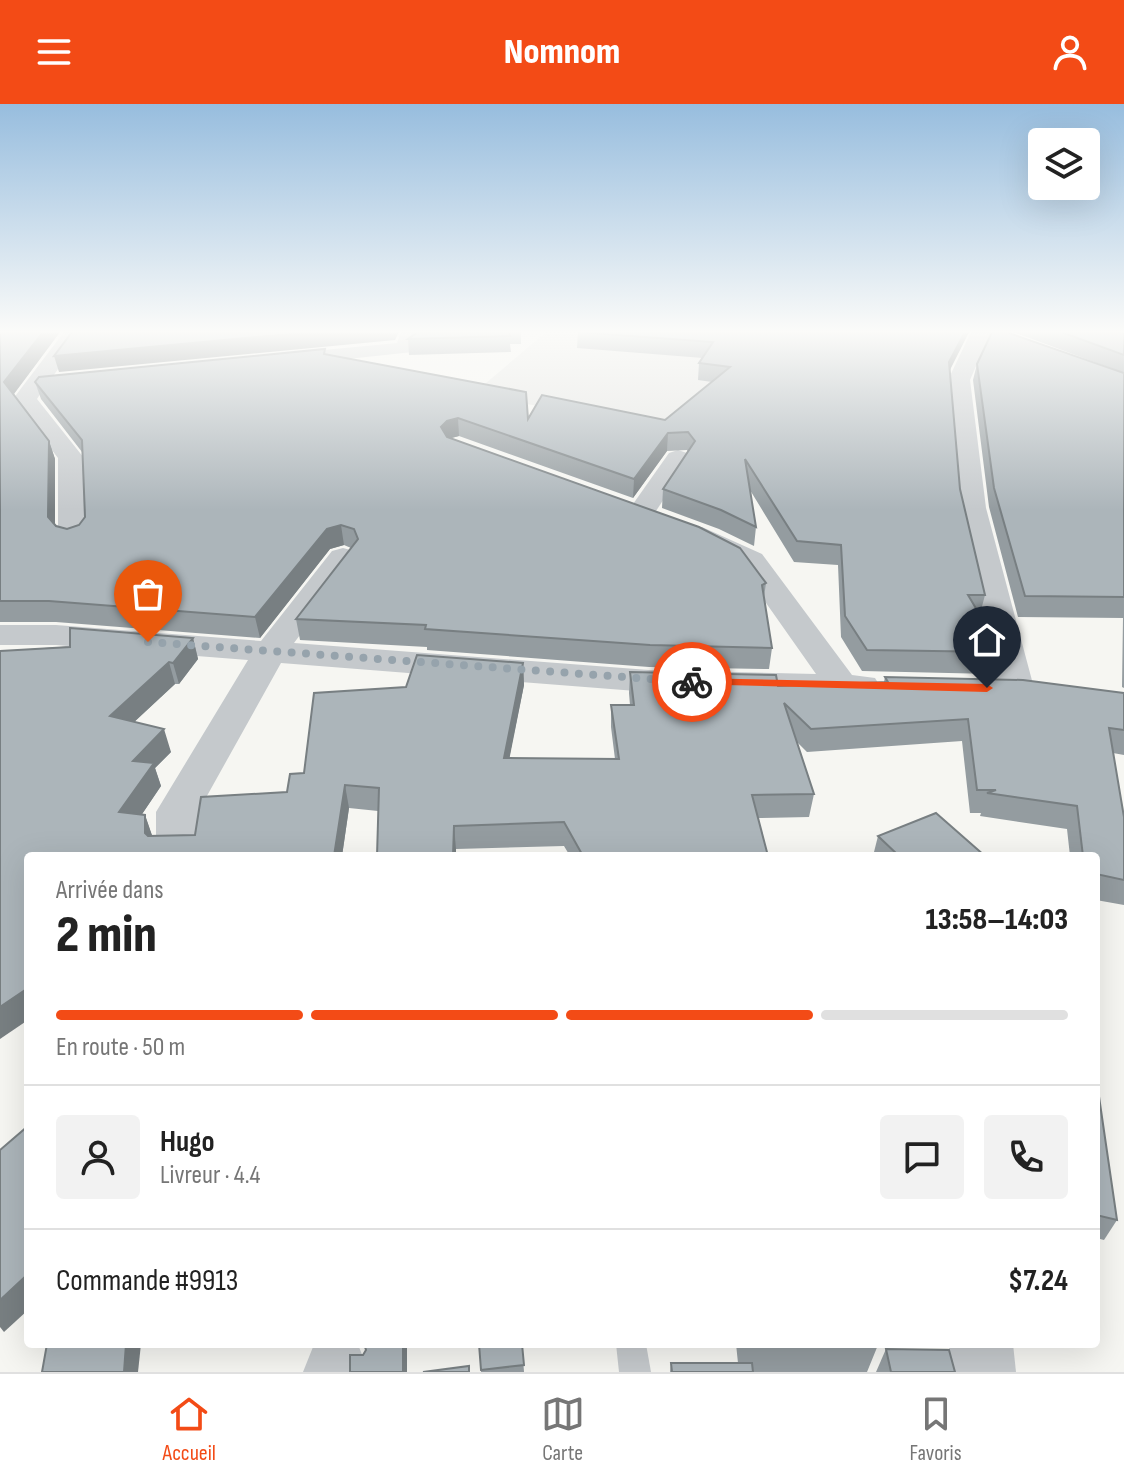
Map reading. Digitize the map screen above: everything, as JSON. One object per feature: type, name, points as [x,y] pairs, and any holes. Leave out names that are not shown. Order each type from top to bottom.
[{"type":"street","points":[[31,391],[25,399],[71,458],[73,537]]},
{"type":"street","points":[[960,391],[972,508],[1015,689]]},
{"type":"street","points":[[663,522],[678,458]]},
{"type":"street","points":[[612,504],[751,560],[841,685]]},
{"type":"street","points":[[178,852],[177,812],[270,652],[343,557]]},
{"type":"street","points":[[0,635],[56,635],[649,681],[889,686]]},
{"type":"street","points":[[981,1348],[983,1372]]},
{"type":"lane","points":[[632,1348],[635,1372]]},
{"type":"shaded area","points":[[476,391],[743,391],[734,438],[472,395]]},
{"type":"building","points":[[0,391],[11,391],[49,441],[48,517],[56,526],[67,529],[79,525],[85,517],[82,440],[42,391],[522,391],[526,392],[528,419],[542,395],[665,420],[700,391],[952,391],[960,489],[985,595],[968,595],[999,652],[867,650],[845,616],[841,545],[797,541],[745,459],[756,527],[721,510],[663,489],[695,441],[688,432],[668,433],[634,479],[458,418],[447,421],[441,427],[447,437],[699,527],[740,548],[766,583],[762,585],[772,648],[650,645],[425,629],[426,625],[296,619],[358,539],[354,529],[341,525],[327,529],[255,617],[49,601],[0,601]]},
{"type":"building","points":[[981,391],[1124,391],[1124,597],[1025,596],[994,488]]},
{"type":"building","points":[[70,628],[193,638],[173,663],[169,662],[110,716],[164,729],[133,761],[154,763],[119,812],[145,815],[145,833],[148,836],[195,835],[201,797],[287,792],[290,774],[304,773],[314,693],[406,687],[417,655],[523,663],[504,758],[619,759],[611,705],[634,705],[630,672],[776,675],[778,686],[888,682],[885,677],[1023,680],[1124,693],[1124,730],[1109,728],[1124,817],[1124,880],[1100,875],[1100,852],[1083,852],[1077,806],[987,793],[996,790],[977,790],[968,719],[811,729],[784,703],[814,794],[752,795],[767,852],[581,852],[564,822],[454,826],[453,852],[377,852],[379,788],[345,785],[335,852],[24,852],[24,991],[0,1007],[0,651],[70,647]]},
{"type":"building","points":[[936,813],[980,852],[895,852],[878,836]]},
{"type":"building","points":[[1100,1103],[1117,1220],[1100,1216]]},
{"type":"building","points":[[24,1129],[24,1278],[0,1300],[0,1150]]},
{"type":"building","points":[[46,1348],[126,1348],[124,1372],[42,1372]]},
{"type":"building","points":[[403,1348],[403,1372],[350,1372],[350,1355],[363,1355],[366,1350]]},
{"type":"building","points":[[479,1348],[522,1348],[524,1365],[481,1370]]},
{"type":"building","points":[[886,1349],[949,1350],[955,1372],[891,1372]]},
{"type":"building","points":[[671,1363],[752,1363],[753,1372],[672,1372]]},
{"type":"building","points":[[469,1366],[469,1372],[423,1372]]},
{"type":"way so far","points":[[148,642],[692,682]]},
{"type":"route","points":[[692,682],[987,688]]}]
